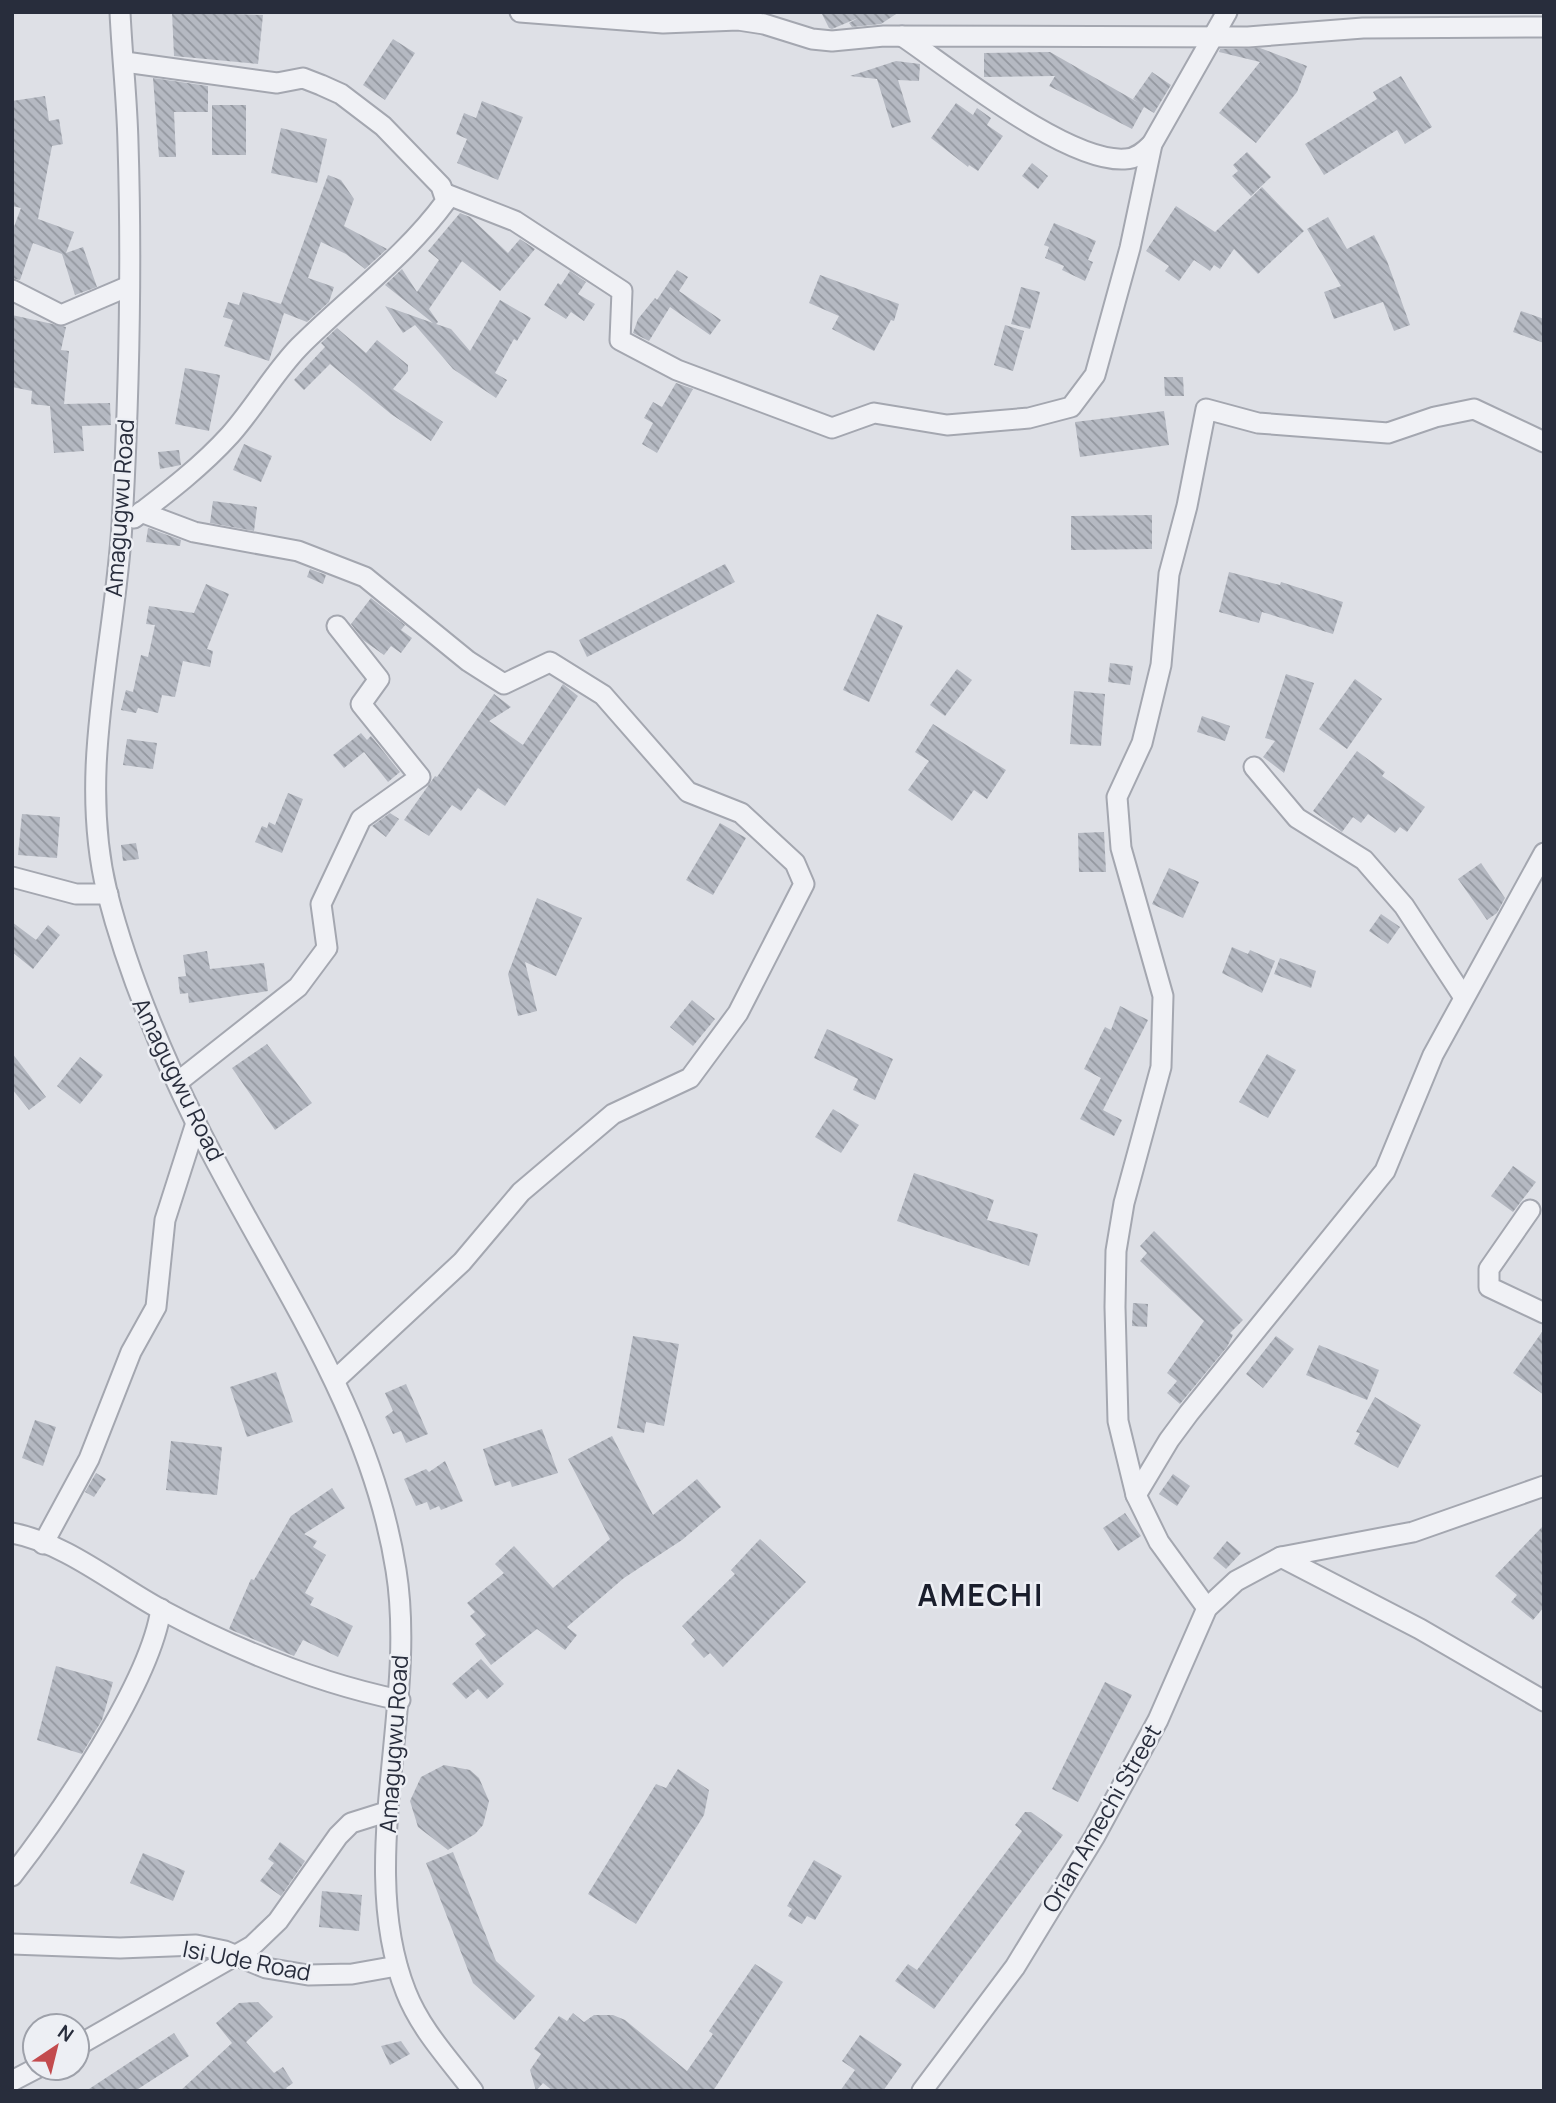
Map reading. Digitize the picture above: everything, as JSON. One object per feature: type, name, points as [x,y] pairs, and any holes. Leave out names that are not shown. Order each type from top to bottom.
[{"type":"street","name":"Amagugwu Road","points":[[120,12],[125,62],[130,286],[122,527],[96,758],[99,847],[108,894],[139,1000],[157,1042],[179,1081],[196,1123],[335,1380],[372,1474],[396,1569],[400,1700],[386,1812],[389,1907],[397,1966],[422,2026],[473,2091]]},
{"type":"street","points":[[520,12],[663,23],[738,20],[831,41],[902,36],[1248,37],[1363,28],[1544,27]]},
{"type":"street","points":[[446,194],[515,221],[622,291],[620,340],[677,370],[832,428],[874,413],[947,425],[1029,418],[1071,407],[1095,375],[1130,248],[1152,144],[1227,12]]},
{"type":"street","points":[[902,36],[1030,122],[1071,146],[1122,160],[1133,159],[1152,144]]},
{"type":"street","points":[[122,527],[173,488],[229,437],[261,399],[286,360],[401,253],[446,201],[446,194],[441,186],[383,126],[341,94],[321,85],[303,78],[277,83],[125,62]]},
{"type":"street","points":[[12,290],[61,315],[130,286]]},
{"type":"street","points":[[1207,1608],[1159,1542],[1136,1495],[1118,1421],[1116,1251],[1124,1203],[1161,1067],[1163,996],[1121,848],[1117,797],[1142,743],[1161,665],[1169,574],[1187,506],[1206,409],[1258,423],[1388,433],[1435,417],[1474,409],[1544,443]]},
{"type":"street","points":[[141,512],[194,531],[298,551],[365,577],[468,661],[504,684],[550,662],[603,695],[688,792],[741,813],[796,863],[804,884],[738,1013],[691,1078],[613,1114],[531,1183],[462,1262],[335,1380]]},
{"type":"street","points":[[179,1081],[298,987],[327,948],[321,904],[361,819],[420,777],[361,704],[379,679],[337,626]]},
{"type":"street","points":[[1254,766],[1297,818],[1364,860],[1404,906],[1463,996]]},
{"type":"street","points":[[1136,1495],[1169,1440],[1189,1413],[1385,1171],[1433,1055],[1463,996],[1544,853]]},
{"type":"street","points":[[12,877],[76,894],[108,894]]},
{"type":"street","points":[[43,1544],[89,1459],[131,1352],[156,1307],[165,1220],[196,1123]]},
{"type":"street","points":[[1530,1210],[1489,1269],[1489,1287],[1544,1313]]},
{"type":"street","name":"Orian Amechi Street","points":[[922,2091],[1015,1967],[1095,1836],[1158,1720],[1207,1608],[1236,1581],[1281,1557],[1413,1532],[1544,1486]]},
{"type":"street","points":[[12,1533],[43,1544],[230,1644],[363,1692],[400,1700]]},
{"type":"street","points":[[1281,1557],[1420,1629],[1544,1701]]},
{"type":"street","points":[[12,1876],[103,1742],[151,1651],[161,1609]]},
{"type":"street","points":[[91,2038],[237,1957],[278,1922],[338,1836],[351,1823],[386,1812]]},
{"type":"street","name":"Isi Ude Road","points":[[12,1944],[120,1948],[196,1945],[225,1951],[266,1968],[307,1975],[352,1974],[397,1966]]},
{"type":"building","points":[[172,12],[263,15],[258,64],[174,56]]},
{"type":"building","points":[[821,12],[899,12],[881,24],[852,27],[849,23],[858,18],[832,29]]},
{"type":"building","points":[[393,39],[415,53],[385,100],[363,85]]},
{"type":"building","points":[[1260,48],[1307,66],[1297,92],[1256,143],[1219,113],[1260,62],[1219,52],[1220,49]]},
{"type":"building","points":[[1050,52],[1139,103],[1133,99],[1152,72],[1171,85],[1154,113],[1144,107],[1132,129],[1049,86],[1055,76],[984,77],[984,53]]},
{"type":"building","points":[[896,61],[920,64],[919,81],[898,80],[911,122],[892,128],[877,79],[850,76]]},
{"type":"building","points":[[1401,76],[1432,127],[1405,144],[1397,130],[1324,175],[1305,144],[1377,99],[1373,92]]},
{"type":"building","points":[[153,78],[208,86],[208,112],[174,112],[176,157],[159,157]]},
{"type":"building","points":[[45,96],[49,121],[59,119],[63,144],[52,146],[38,219],[74,232],[66,253],[83,247],[97,287],[75,295],[62,254],[33,243],[20,280],[12,278],[12,232],[21,208],[12,206],[12,101]]},
{"type":"building","points":[[482,101],[523,117],[498,180],[457,163],[467,139],[456,134],[464,113],[476,118]]},
{"type":"building","points":[[956,103],[973,115],[977,108],[991,118],[987,125],[1003,136],[978,171],[969,165],[968,167],[931,138]]},
{"type":"building","points":[[212,105],[246,105],[246,155],[212,155]]},
{"type":"building","points":[[281,128],[327,139],[317,183],[271,173]]},
{"type":"building","points":[[1247,152],[1271,177],[1251,196],[1232,176],[1238,171],[1233,165]]},
{"type":"building","points":[[1032,163],[1048,176],[1038,189],[1022,176]]},
{"type":"building","points":[[328,175],[341,180],[354,199],[344,226],[387,249],[365,269],[346,254],[321,242],[308,278],[334,287],[329,302],[307,322],[284,313],[269,361],[224,346],[233,320],[223,317],[228,302],[239,305],[243,292],[281,304]]},
{"type":"building","points":[[1262,187],[1304,231],[1258,274],[1234,249],[1220,269],[1214,265],[1210,271],[1194,260],[1179,281],[1165,271],[1169,266],[1146,251],[1176,206],[1215,232]]},
{"type":"building","points":[[460,213],[470,217],[508,253],[520,239],[535,249],[500,291],[462,261],[429,309],[438,322],[436,324],[451,329],[470,351],[500,300],[531,318],[517,341],[514,339],[495,373],[507,380],[496,398],[453,369],[415,325],[403,333],[385,306],[433,323],[385,285],[402,269],[417,292],[439,260],[428,251]]},
{"type":"building","points":[[1328,217],[1347,249],[1374,235],[1387,261],[1410,325],[1394,331],[1383,302],[1334,319],[1324,292],[1341,286],[1307,229]]},
{"type":"building","points":[[1054,223],[1096,241],[1088,260],[1093,262],[1085,281],[1062,270],[1064,266],[1045,258],[1049,247],[1044,245]]},
{"type":"building","points":[[677,270],[688,277],[679,291],[721,320],[710,335],[670,307],[649,341],[633,333],[638,319],[655,298],[657,300]]},
{"type":"building","points":[[570,271],[586,282],[578,294],[595,304],[584,321],[571,312],[566,319],[544,305],[558,283],[561,285]]},
{"type":"building","points":[[820,275],[899,304],[894,321],[891,320],[874,351],[832,329],[839,316],[809,303]]},
{"type":"building","points":[[1021,287],[1040,292],[1030,329],[1011,324]]},
{"type":"building","points":[[1521,311],[1544,319],[1544,343],[1513,332]]},
{"type":"building","points":[[12,315],[66,327],[61,350],[69,351],[64,404],[110,403],[111,425],[82,426],[84,451],[54,453],[50,406],[31,404],[32,391],[12,387]]},
{"type":"building","points":[[1005,325],[1024,331],[1013,371],[994,365]]},
{"type":"building","points":[[337,328],[366,353],[377,340],[408,365],[408,371],[393,389],[443,422],[431,441],[391,414],[330,364],[304,390],[294,380],[325,347],[321,343]]},
{"type":"building","points":[[185,368],[220,375],[209,431],[175,424]]},
{"type":"building","points":[[1164,377],[1183,377],[1184,396],[1165,396]]},
{"type":"building","points":[[676,383],[693,389],[657,453],[642,444],[653,423],[644,418],[653,402],[662,407]]},
{"type":"building","points":[[1164,411],[1169,445],[1080,457],[1075,422]]},
{"type":"building","points":[[244,444],[272,456],[261,482],[233,470]]},
{"type":"building","points":[[179,450],[181,465],[160,469],[158,452]]},
{"type":"building","points":[[213,501],[257,507],[254,531],[210,523]]},
{"type":"building","points":[[1152,515],[1152,549],[1071,550],[1071,516]]},
{"type":"building","points":[[148,528],[181,540],[180,546],[146,542]]},
{"type":"building","points":[[725,564],[735,582],[587,657],[579,640]]},
{"type":"building","points":[[310,569],[326,575],[323,584],[307,577]]},
{"type":"building","points":[[1229,572],[1280,585],[1281,582],[1343,602],[1333,634],[1262,612],[1259,623],[1219,612]]},
{"type":"building","points":[[206,584],[229,594],[207,649],[213,651],[210,667],[183,661],[175,697],[162,695],[158,713],[138,708],[136,713],[121,710],[126,690],[133,692],[141,655],[148,657],[155,625],[146,624],[149,606],[194,613]]},
{"type":"building","points":[[371,598],[405,625],[401,630],[412,638],[401,653],[391,646],[384,655],[363,640],[351,624]]},
{"type":"building","points":[[877,614],[903,626],[869,702],[843,690]]},
{"type":"building","points":[[1110,663],[1133,666],[1130,685],[1108,682]]},
{"type":"building","points":[[957,669],[972,680],[945,716],[930,705]]},
{"type":"building","points":[[1286,674],[1314,683],[1284,773],[1263,757],[1275,741],[1265,738]]},
{"type":"building","points":[[1355,679],[1382,699],[1347,749],[1319,729]]},
{"type":"building","points":[[563,684],[578,696],[505,806],[478,788],[461,811],[452,805],[429,836],[404,820],[494,694],[511,707],[489,721],[523,745]]},
{"type":"building","points":[[1074,691],[1105,694],[1101,746],[1070,744]]},
{"type":"building","points":[[1202,716],[1230,726],[1225,741],[1197,732]]},
{"type":"building","points":[[933,724],[1006,770],[987,799],[974,790],[952,821],[908,790],[929,761],[915,752]]},
{"type":"building","points":[[361,733],[367,740],[371,736],[400,772],[388,782],[364,752],[344,768],[333,755]]},
{"type":"building","points":[[127,739],[157,743],[153,769],[123,765]]},
{"type":"building","points":[[1357,751],[1385,772],[1382,776],[1425,807],[1407,832],[1400,827],[1395,833],[1368,814],[1361,823],[1353,817],[1342,832],[1313,811]]},
{"type":"building","points":[[288,793],[303,799],[282,853],[255,842],[262,826],[267,828],[269,822],[275,825]]},
{"type":"building","points":[[390,813],[399,819],[386,837],[372,826]]},
{"type":"building","points":[[22,814],[60,817],[57,858],[18,855]]},
{"type":"building","points":[[720,823],[746,838],[713,895],[686,880]]},
{"type":"building","points":[[1104,832],[1106,872],[1079,872],[1078,833]]},
{"type":"building","points":[[136,843],[139,859],[123,861],[121,845]]},
{"type":"building","points":[[1481,863],[1505,898],[1497,913],[1487,920],[1458,879]]},
{"type":"building","points":[[1169,868],[1199,882],[1183,918],[1152,904]]},
{"type":"building","points":[[537,898],[582,918],[556,976],[525,962],[537,1011],[518,1016],[508,974]]},
{"type":"building","points":[[1381,914],[1400,927],[1388,944],[1369,931]]},
{"type":"building","points":[[12,922],[36,940],[48,925],[60,935],[33,969],[12,952]]},
{"type":"building","points":[[1232,947],[1248,954],[1250,950],[1275,961],[1262,993],[1222,973]]},
{"type":"building","points":[[207,951],[210,969],[264,963],[268,991],[189,1003],[188,993],[180,994],[178,977],[186,976],[183,955]]},
{"type":"building","points":[[1280,958],[1316,971],[1311,988],[1274,974]]},
{"type":"building","points":[[692,1000],[715,1019],[693,1046],[670,1027]]},
{"type":"building","points":[[1120,1006],[1148,1020],[1103,1110],[1122,1120],[1114,1136],[1080,1119],[1101,1078],[1084,1069],[1105,1027],[1111,1030]]},
{"type":"building","points":[[827,1029],[893,1059],[875,1100],[853,1090],[858,1079],[814,1058]]},
{"type":"building","points":[[267,1044],[312,1103],[275,1130],[232,1068]]},
{"type":"building","points":[[12,1053],[46,1097],[29,1110],[12,1089]]},
{"type":"building","points":[[1267,1054],[1296,1070],[1268,1118],[1239,1102]]},
{"type":"building","points":[[80,1057],[103,1075],[80,1104],[57,1086]]},
{"type":"building","points":[[833,1109],[859,1125],[841,1153],[815,1137]]},
{"type":"building","points":[[1513,1166],[1536,1182],[1513,1212],[1491,1196]]},
{"type":"building","points":[[914,1173],[994,1200],[987,1220],[1038,1234],[1029,1266],[897,1221]]},
{"type":"building","points":[[1154,1231],[1243,1320],[1230,1333],[1233,1335],[1227,1347],[1180,1404],[1167,1393],[1177,1381],[1167,1373],[1204,1321],[1140,1261],[1147,1253],[1140,1246]]},
{"type":"building","points":[[1133,1303],[1148,1304],[1147,1327],[1132,1326]]},
{"type":"building","points":[[1544,1329],[1544,1395],[1513,1373]]},
{"type":"building","points":[[633,1336],[679,1344],[664,1426],[646,1422],[644,1433],[617,1428]]},
{"type":"building","points":[[1276,1336],[1294,1349],[1263,1388],[1246,1374]]},
{"type":"building","points":[[1319,1345],[1379,1370],[1367,1400],[1306,1375]]},
{"type":"building","points":[[276,1372],[293,1422],[247,1437],[230,1387]]},
{"type":"building","points":[[406,1384],[428,1434],[406,1443],[401,1431],[393,1434],[385,1417],[393,1411],[385,1393]]},
{"type":"building","points":[[1375,1397],[1421,1425],[1398,1468],[1354,1444],[1360,1433],[1356,1432]]},
{"type":"building","points":[[35,1420],[56,1427],[43,1466],[22,1458]]},
{"type":"building","points":[[542,1429],[558,1473],[512,1487],[510,1481],[495,1486],[483,1449]]},
{"type":"building","points":[[612,1436],[653,1515],[697,1479],[721,1507],[682,1540],[624,1578],[567,1627],[577,1635],[565,1650],[537,1629],[491,1665],[475,1644],[486,1635],[470,1616],[475,1612],[467,1603],[504,1573],[495,1564],[514,1546],[553,1588],[610,1539],[568,1459]]},
{"type":"building","points":[[171,1441],[222,1447],[217,1495],[166,1490]]},
{"type":"building","points":[[445,1461],[463,1501],[441,1510],[439,1506],[430,1510],[427,1502],[416,1506],[404,1479],[426,1469],[429,1472]]},
{"type":"building","points":[[96,1473],[106,1479],[94,1497],[85,1492]]},
{"type":"building","points":[[1173,1474],[1190,1486],[1177,1506],[1159,1494]]},
{"type":"building","points":[[332,1488],[345,1508],[304,1534],[317,1541],[313,1547],[326,1555],[305,1593],[314,1598],[310,1605],[353,1626],[338,1657],[303,1640],[294,1656],[229,1629],[251,1579],[254,1580],[291,1516]]},
{"type":"building","points":[[1125,1513],[1141,1536],[1118,1551],[1103,1528]]},
{"type":"building","points":[[1544,1525],[1544,1607],[1533,1620],[1511,1602],[1517,1595],[1495,1576]]},
{"type":"building","points":[[760,1539],[806,1582],[723,1667],[710,1653],[704,1658],[691,1644],[695,1640],[682,1626],[735,1574],[731,1570]]},
{"type":"building","points":[[1227,1541],[1241,1553],[1226,1569],[1213,1558]]},
{"type":"building","points":[[481,1659],[504,1684],[487,1699],[478,1689],[466,1699],[452,1684]]},
{"type":"building","points":[[56,1666],[113,1682],[102,1720],[82,1754],[37,1740]]},
{"type":"building","points":[[1105,1682],[1132,1695],[1078,1802],[1052,1789]]},
{"type":"building","points":[[444,1765],[470,1770],[479,1778],[489,1801],[483,1825],[475,1834],[448,1850],[418,1827],[410,1801],[421,1777]]},
{"type":"building","points":[[678,1769],[709,1790],[704,1815],[636,1924],[588,1894],[656,1784],[666,1788]]},
{"type":"building","points":[[1025,1812],[1031,1812],[1063,1835],[934,2009],[895,1981],[908,1964],[917,1970],[1022,1831],[1015,1825]]},
{"type":"building","points":[[280,1842],[305,1861],[281,1896],[260,1881],[274,1863],[268,1859]]},
{"type":"building","points":[[453,1852],[496,1961],[535,1996],[514,2020],[473,1983],[426,1863]]},
{"type":"building","points":[[143,1853],[185,1871],[173,1901],[130,1883]]},
{"type":"building","points":[[814,1860],[842,1876],[815,1920],[807,1916],[802,1924],[788,1916],[792,1909],[787,1906]]},
{"type":"building","points":[[322,1891],[362,1895],[359,1931],[319,1927]]},
{"type":"building","points":[[755,1964],[783,1982],[713,2091],[553,2091],[543,2083],[536,2091],[530,2070],[541,2054],[534,2049],[559,2016],[567,2021],[573,2013],[584,2022],[594,2015],[613,2015],[625,2020],[687,2071],[713,2034],[709,2031]]},
{"type":"building","points":[[258,2002],[273,2017],[246,2042],[274,2073],[283,2067],[293,2083],[286,2088],[289,2091],[180,2091],[232,2043],[216,2023],[239,2003]]},
{"type":"building","points":[[174,2033],[189,2056],[135,2091],[86,2091]]},
{"type":"building","points":[[860,2035],[902,2064],[883,2091],[840,2091],[855,2070],[842,2061]]},
{"type":"building","points":[[401,2041],[410,2054],[390,2065],[381,2046]]},
{"type":"district","name":"AMECHI","points":[[981,1594]]}]
